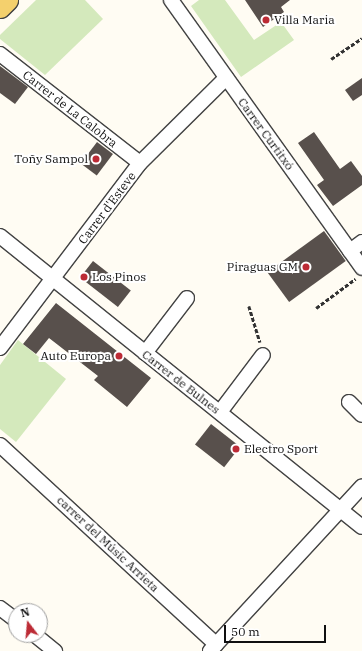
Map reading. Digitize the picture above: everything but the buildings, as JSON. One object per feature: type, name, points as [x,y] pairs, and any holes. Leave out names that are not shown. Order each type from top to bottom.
[{"type":"main road","points":[[0,7],[7,0]]},
{"type":"street","name":"Carrer Curtitxó","points":[[171,0],[362,268]]},
{"type":"street","name":"Carrer de La Calobra","points":[[0,54],[140,163]]},
{"type":"street","name":"Carrer d'Esteve","points":[[0,348],[140,163],[226,78]]},
{"type":"street","name":"Carrer de Bulnes","points":[[0,236],[52,280],[342,508],[362,527]]},
{"type":"street","points":[[350,251],[362,242]]},
{"type":"street","points":[[145,353],[187,298]]},
{"type":"street","points":[[220,412],[263,355]]},
{"type":"street","points":[[349,402],[362,415]]},
{"type":"street","name":"carrer del Músic Arrieta","points":[[0,445],[213,647]]},
{"type":"street","points":[[213,647],[362,486]]},
{"type":"street","points":[[45,643],[55,651]]},
{"type":"path","points":[[331,59],[362,38]]},
{"type":"path","points":[[316,308],[362,274]]},
{"type":"path","points":[[249,306],[263,355]]},
{"type":"green space","points":[[36,0],[85,0],[103,19],[45,75],[0,39],[0,35]]},
{"type":"green space","points":[[199,0],[225,0],[254,40],[281,22],[294,40],[241,77],[191,6]]},
{"type":"green space","points":[[18,340],[66,379],[16,442],[0,429],[0,365]]},
{"type":"place","name":"Villa Maria","points":[[266,20]]},
{"type":"place","name":"Toñy Sampol","points":[[96,159]]},
{"type":"place","name":"Piraguas GM","points":[[306,267]]},
{"type":"place","name":"Los Pinos","points":[[84,277]]},
{"type":"place","name":"Auto Europa","points":[[119,356]]},
{"type":"place","name":"Electro Sport","points":[[236,449]]}]
